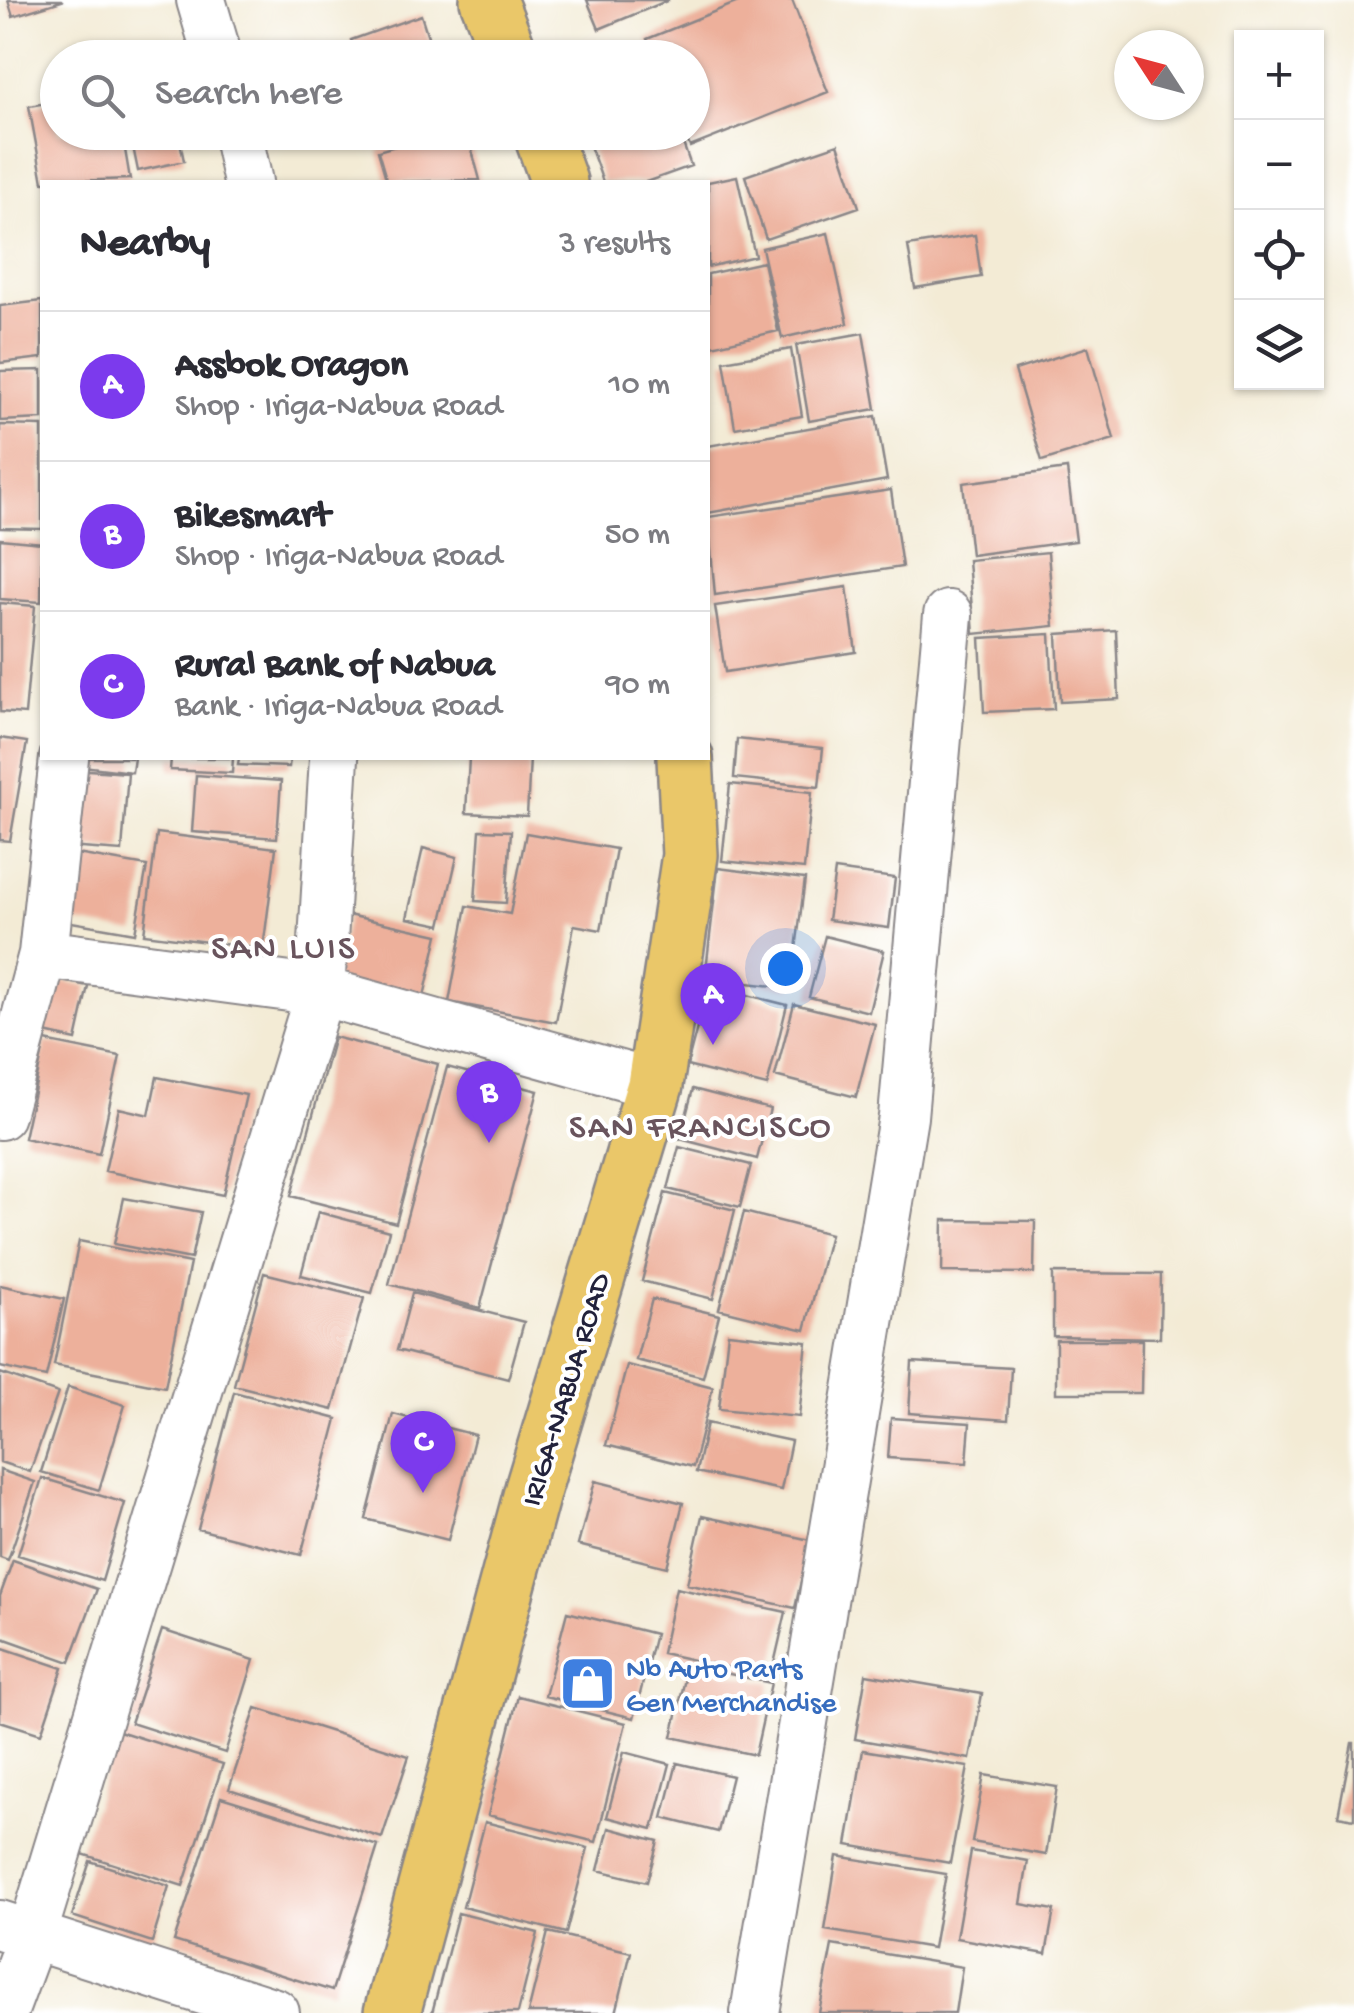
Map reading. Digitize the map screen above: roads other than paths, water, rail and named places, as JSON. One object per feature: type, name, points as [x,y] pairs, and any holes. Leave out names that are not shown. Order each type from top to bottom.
[{"type":"main road","points":[[488,0],[504,40]]},
{"type":"main road","points":[[548,150],[559,180]]},
{"type":"main road","name":"IRIGA-NABUA ROAD","points":[[392,2013],[533,1489],[655,1085],[690,855],[685,760]]},
{"type":"street","points":[[202,0],[213,40]]},
{"type":"street","points":[[241,150],[248,180]]},
{"type":"street","points":[[755,2013],[904,1118],[948,615]]},
{"type":"street","points":[[0,1116],[42,954],[64,760]]},
{"type":"street","points":[[3,2013],[16,1930],[320,991],[334,760]]},
{"type":"street","points":[[42,954],[320,991],[655,1085]]},
{"type":"street","points":[[16,1930],[275,2013]]},
{"type":"place","name":"Assbok Oragon","points":[[713,1045]]},
{"type":"place","name":"Bikesmart","points":[[489,1143]]},
{"type":"place","name":"Rural Bank of Nabua","points":[[423,1493]]},
{"type":"place","name":"Nb Auto Parts Gen Merchandise","points":[[587,1684]]},
{"type":"district","name":"SAN LUIS","points":[[284,945]]},
{"type":"district","name":"SAN FRANCISCO","points":[[701,1124]]}]
